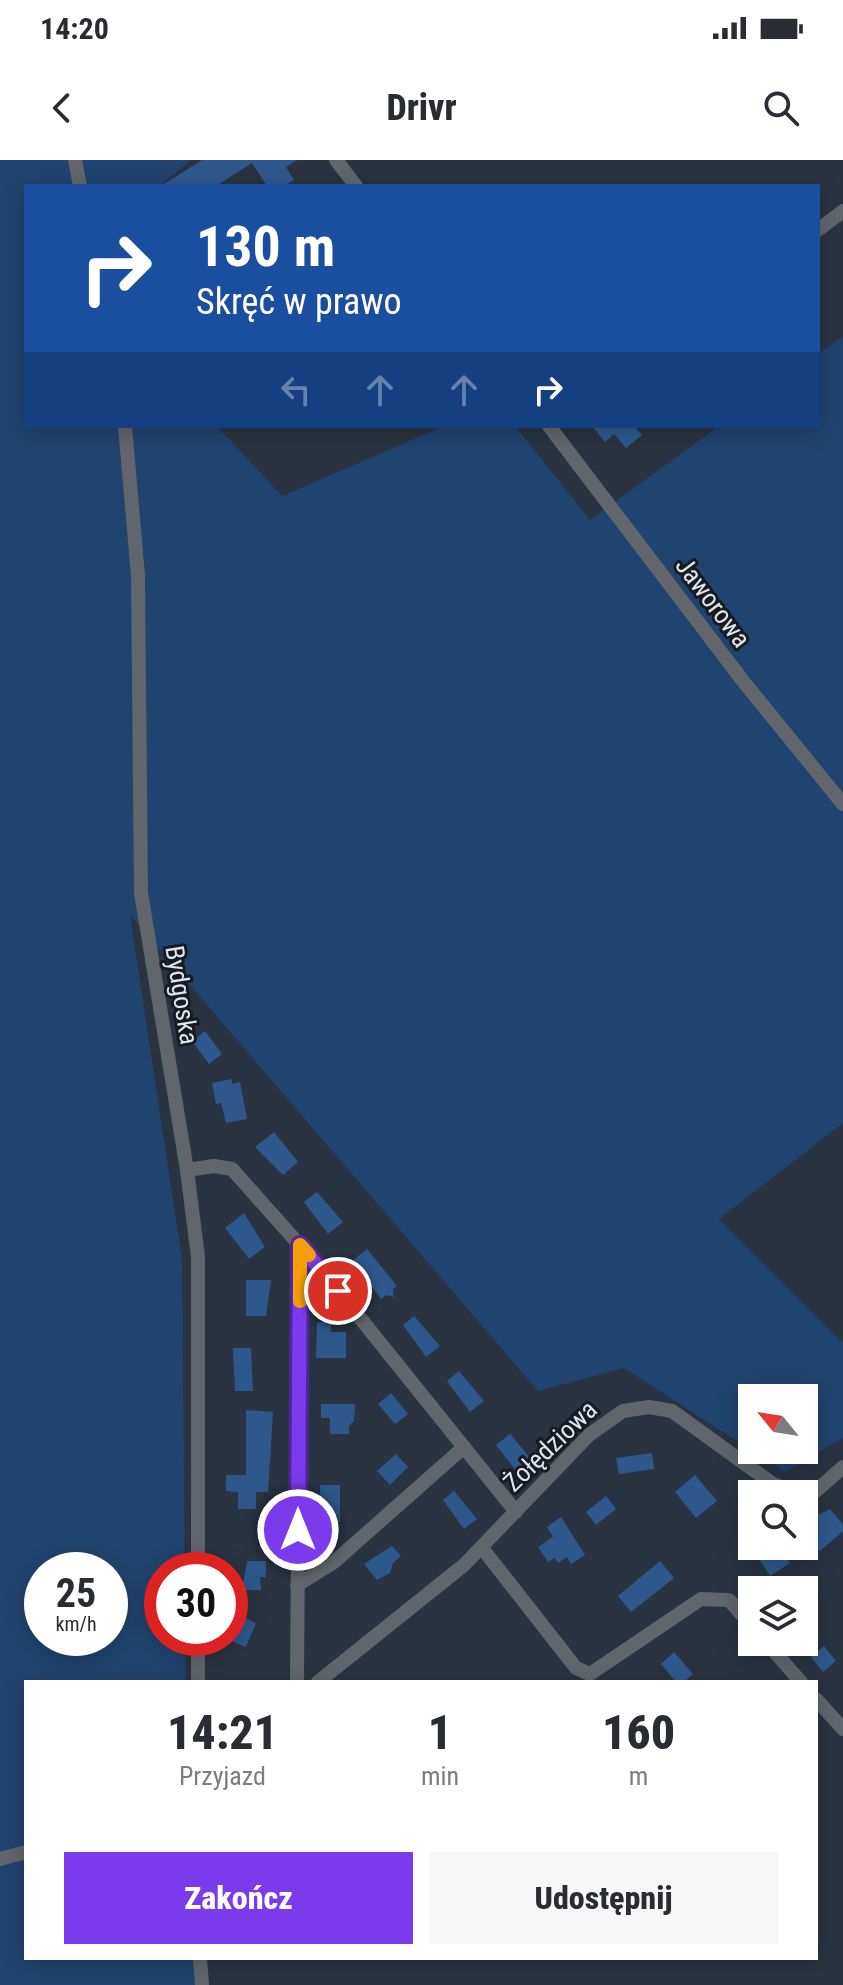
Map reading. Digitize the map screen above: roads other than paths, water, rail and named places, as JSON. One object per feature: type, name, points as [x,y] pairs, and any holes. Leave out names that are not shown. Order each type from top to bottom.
[{"type":"street","points":[[75,160],[80,184]]},
{"type":"street","points":[[336,160],[354,184]]},
{"type":"street","points":[[820,228],[843,211]]},
{"type":"street","name":"Bydgoska","points":[[125,428],[138,576],[141,893],[187,1170],[198,1257],[198,1552]]},
{"type":"street","name":"Jaworowa","points":[[551,428],[743,681],[843,804]]},
{"type":"street","points":[[187,1170],[214,1166],[232,1169],[300,1245],[516,1512]]},
{"type":"street","points":[[297,1680],[300,1245]]},
{"type":"street","name":"Żołędziowa","points":[[320,1680],[482,1548],[599,1425],[637,1408],[662,1409],[684,1417],[773,1484],[796,1492],[816,1491],[842,1470]]},
{"type":"street","points":[[297,1585],[334,1562],[464,1447]]},
{"type":"street","points":[[482,1548],[576,1668],[590,1674],[701,1599],[729,1600],[738,1610]]},
{"type":"street","points":[[198,1656],[198,1680]]},
{"type":"street","points":[[778,1656],[799,1680]]},
{"type":"street","points":[[818,1701],[843,1729]]},
{"type":"street","points":[[0,1859],[24,1853]]},
{"type":"street","points":[[200,1960],[202,1985]]}]
